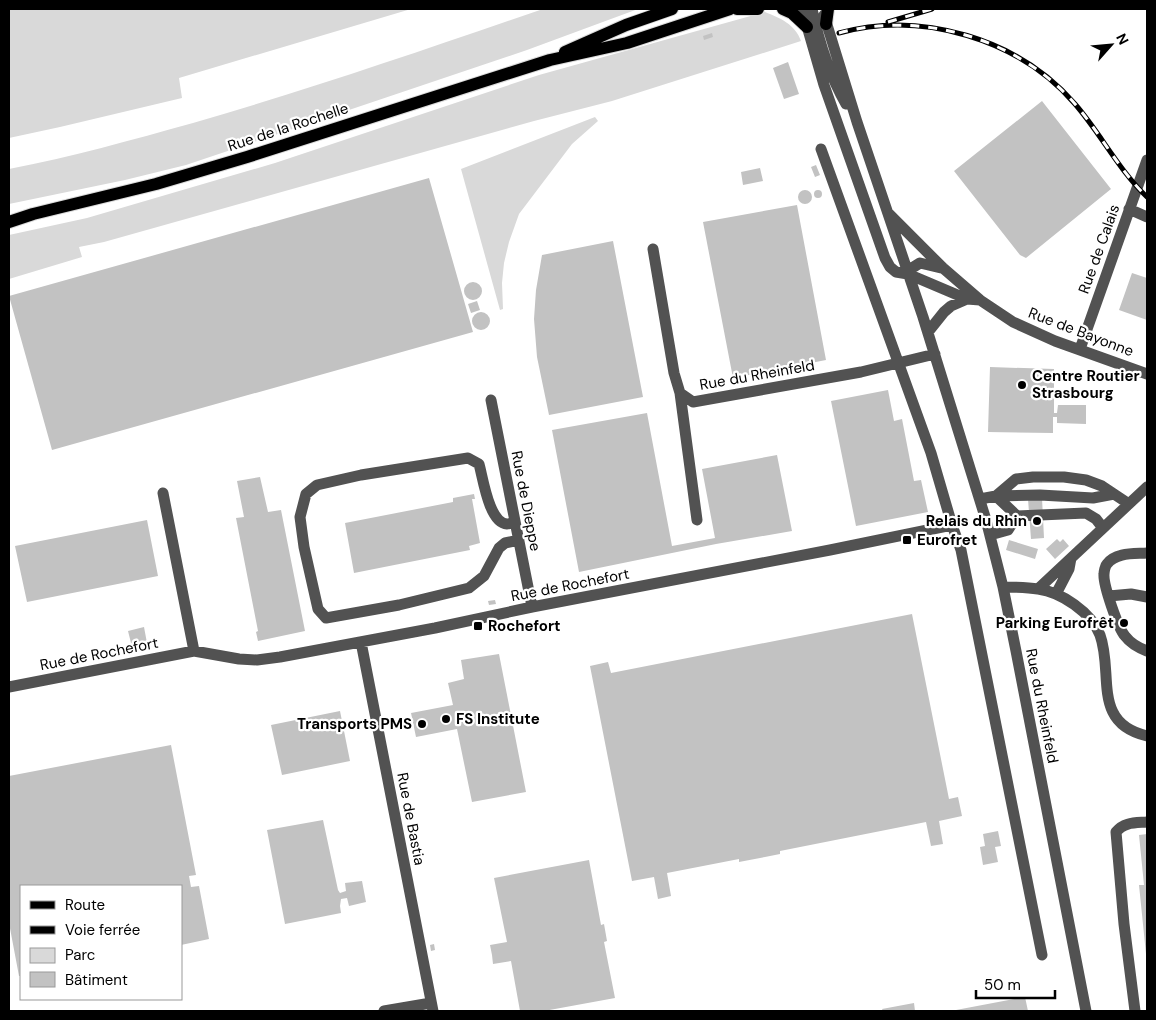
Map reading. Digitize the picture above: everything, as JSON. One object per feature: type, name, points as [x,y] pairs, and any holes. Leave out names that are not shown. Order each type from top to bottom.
[{"type":"main road","name":"Rue de la Rochelle","points":[[550,60],[626,25],[672,9]]},
{"type":"main road","name":"Rue de la Rochelle","points":[[9,222],[247,158],[550,60],[627,43],[730,9]]},
{"type":"main road","points":[[737,9],[758,9]]},
{"type":"main road","points":[[783,9],[792,12],[807,27]]},
{"type":"main road","points":[[826,24],[828,9]]},
{"type":"main road","name":"Rue de la Rochelle","points":[[9,213],[33,214]]},
{"type":"street","points":[[802,9],[824,85],[879,245],[890,267],[896,272],[908,274],[912,268],[920,263],[943,268]]},
{"type":"street","name":"Rue du Rheinfeld","points":[[812,9],[834,82],[857,122]]},
{"type":"street","name":"Rue du Rheinfeld","points":[[822,9],[857,122],[928,332],[990,534],[1003,587],[1086,1011]]},
{"type":"street","points":[[820,149],[931,453],[961,550],[1042,955]]},
{"type":"street","name":"Rue de Calais","points":[[1080,349],[1147,160]]},
{"type":"street","points":[[1129,209],[1147,217]]},
{"type":"street","name":"Rue de Bayonne","points":[[888,213],[943,268],[980,300],[1032,332],[1147,374]]},
{"type":"street","name":"Rue du Rheinfeld","points":[[653,249],[674,373],[680,393],[692,402],[861,372],[935,354]]},
{"type":"street","name":"Rue de Bayonne","points":[[908,274],[967,299],[980,300]]},
{"type":"street","points":[[928,332],[944,312],[967,299]]},
{"type":"street","points":[[680,393],[697,520]]},
{"type":"street","name":"Rue de Dieppe","points":[[491,400],[532,607]]},
{"type":"street","points":[[515,522],[507,524],[498,520],[490,505],[479,464],[468,458],[362,475],[317,485],[306,494],[300,517],[304,547],[318,609],[326,618],[399,605],[469,588],[484,576],[499,548],[505,543],[519,540]]},
{"type":"street","points":[[996,496],[1016,479],[1064,477],[1086,480],[1102,486],[1129,504]]},
{"type":"street","points":[[163,493],[194,651]]},
{"type":"street","points":[[1038,588],[1129,504],[1145,493]]},
{"type":"street","points":[[980,499],[996,496],[1040,495],[1093,498],[1114,494]]},
{"type":"street","points":[[996,496],[1017,516],[1086,513],[1096,519],[1103,528]]},
{"type":"street","points":[[990,534],[1008,530],[1017,516]]},
{"type":"street","name":"Rue de Rochefort","points":[[9,687],[194,651],[239,659],[257,660],[435,628],[532,607],[952,525]]},
{"type":"street","points":[[1147,553],[1117,556],[1107,563],[1103,573],[1109,596],[1125,636],[1136,646],[1147,651]]},
{"type":"street","points":[[1056,594],[1069,569],[1071,558]]},
{"type":"street","points":[[1003,587],[1038,588],[1056,594],[1085,614],[1100,634],[1106,690],[1109,704],[1115,716],[1129,729],[1147,736]]},
{"type":"street","points":[[1109,596],[1131,594],[1147,597]]},
{"type":"street","name":"Rue de Bastia","points":[[361,642],[432,1007],[384,1011]]},
{"type":"street","points":[[1135,1011],[1124,924],[1116,832],[1120,826],[1147,822]]},
{"type":"green space","points":[[9,9],[411,9],[179,78],[182,98],[9,138]]},
{"type":"green space","points":[[543,9],[638,9],[527,50],[186,165],[125,180],[9,204],[9,169],[101,148],[237,110]]},
{"type":"green space","points":[[765,12],[791,26],[801,41],[612,101],[534,121],[104,242],[79,247],[82,257],[9,279],[9,235],[87,218],[275,163],[539,75]]},
{"type":"green space","points":[[595,117],[598,121],[572,144],[519,214],[504,263],[502,283],[503,309],[500,310],[461,169]]},
{"type":"building","points":[[712,33],[713,37],[704,40],[703,36]]},
{"type":"building","points":[[788,62],[799,94],[784,99],[773,68]]},
{"type":"building","points":[[1042,101],[1111,189],[1026,258],[1020,255],[954,171]]},
{"type":"building","points":[[816,165],[820,175],[815,177],[811,167]]},
{"type":"building","points":[[760,168],[763,181],[743,185],[741,172]]},
{"type":"building","points":[[429,178],[473,332],[52,450],[9,296]]},
{"type":"building","points":[[805,190],[810,192],[812,197],[810,202],[805,204],[800,202],[798,197],[800,192]]},
{"type":"building","points":[[818,190],[822,194],[818,198],[814,194]]},
{"type":"building","points":[[797,205],[826,360],[733,378],[703,222]]},
{"type":"building","points":[[613,241],[643,397],[549,415],[537,357],[534,319],[536,290],[542,255]]},
{"type":"building","points":[[1132,273],[1147,278],[1147,320],[1119,310]]},
{"type":"building","points":[[473,282],[479,285],[482,291],[479,297],[473,300],[467,297],[464,291],[467,285]]},
{"type":"building","points":[[477,301],[480,310],[471,313],[468,304]]},
{"type":"building","points":[[481,312],[487,315],[490,321],[487,327],[481,330],[475,327],[472,321],[475,315]]},
{"type":"building","name":"Centre Routier Strasbourg","points":[[990,367],[1054,369],[1054,413],[1057,413],[1058,405],[1086,405],[1086,424],[1057,423],[1057,417],[1053,417],[1053,433],[988,432]]},
{"type":"building","points":[[888,390],[894,421],[902,419],[914,481],[921,480],[928,512],[856,526],[831,401]]},
{"type":"building","points":[[647,413],[672,546],[715,538],[702,469],[777,455],[792,531],[716,544],[579,572],[552,430]]},
{"type":"building","points":[[260,477],[268,512],[281,510],[305,631],[258,641],[256,632],[258,631],[236,518],[244,517],[237,481]]},
{"type":"building","points":[[474,494],[475,499],[472,499],[480,543],[469,546],[470,550],[354,573],[345,523],[453,502],[453,498]]},
{"type":"building","points":[[1042,498],[1044,538],[1031,539],[1028,499]]},
{"type":"building","points":[[147,520],[158,576],[27,602],[15,546]]},
{"type":"building","points":[[1057,539],[1060,542],[1063,539],[1069,546],[1055,559],[1046,549]]},
{"type":"building","points":[[1009,540],[1038,549],[1035,559],[1006,550]]},
{"type":"building","points":[[495,600],[496,604],[489,605],[488,601]]},
{"type":"building","points":[[912,614],[949,799],[958,797],[962,816],[939,821],[943,844],[931,846],[926,822],[780,851],[780,854],[765,857],[739,862],[739,859],[667,873],[671,896],[658,899],[654,877],[632,881],[590,666],[608,662],[611,673]]},
{"type":"building","points":[[144,627],[147,643],[132,647],[128,631]]},
{"type":"building","points":[[499,654],[526,792],[472,802],[457,729],[416,737],[411,713],[453,705],[448,683],[464,679],[461,660]]},
{"type":"building","points":[[340,711],[350,761],[282,775],[271,725]]},
{"type":"building","points":[[171,745],[196,875],[189,876],[191,887],[199,886],[209,939],[182,945],[182,885],[20,885],[19,976],[9,923],[9,776]]},
{"type":"building","points":[[323,820],[338,890],[340,893],[346,891],[345,883],[362,881],[366,902],[349,906],[347,898],[341,899],[341,913],[285,924],[267,830]]},
{"type":"building","points":[[998,831],[1001,846],[995,847],[998,862],[983,865],[980,847],[985,846],[983,834]]},
{"type":"building","points":[[1147,834],[1146,954],[1139,885],[1144,885],[1139,835]]},
{"type":"building","points":[[589,860],[601,925],[604,924],[607,941],[604,942],[615,998],[544,1011],[520,1011],[511,961],[493,964],[490,945],[507,942],[494,878]]},
{"type":"building","points":[[434,944],[435,950],[431,951],[430,945]]},
{"type":"building","points":[[1025,997],[1028,1011],[956,1011],[956,1010]]},
{"type":"building","points":[[914,1003],[915,1011],[883,1011],[882,1009]]},
{"type":"railway","points":[[888,22],[932,9]]},
{"type":"railway","points":[[839,33],[871,27],[903,25],[935,28],[967,36],[998,47],[1026,62],[1052,81],[1075,104],[1127,175],[1147,197]]},
{"type":"place","name":"Centre Routier Strasbourg","points":[[1022,385]]},
{"type":"place","name":"Relais du Rhin","points":[[1037,521]]},
{"type":"place","name":"Eurofret","points":[[907,540]]},
{"type":"place","name":"Parking Eurofrêt","points":[[1124,623]]},
{"type":"place","name":"Rochefort","points":[[478,626]]},
{"type":"place","name":"FS Institute","points":[[446,719]]},
{"type":"place","name":"Transports PMS","points":[[422,724]]}]
